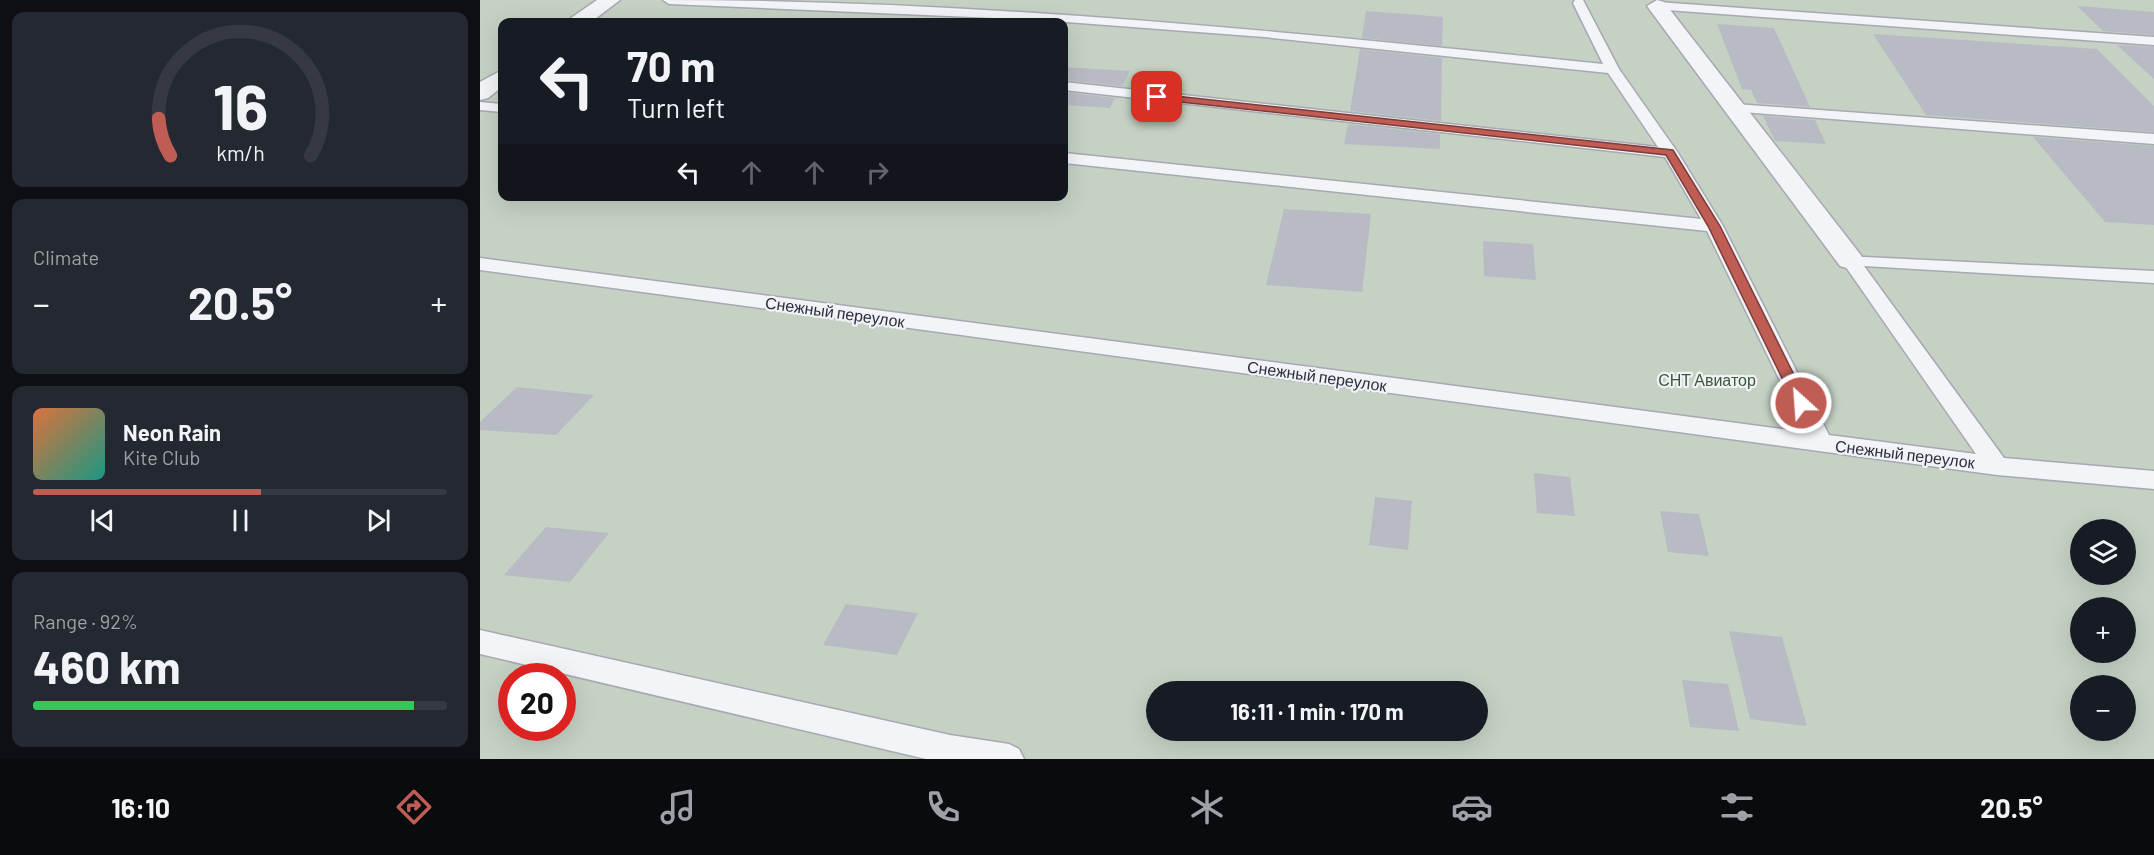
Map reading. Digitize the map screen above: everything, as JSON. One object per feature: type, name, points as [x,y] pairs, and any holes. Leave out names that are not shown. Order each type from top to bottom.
[{"type":"street","points":[[584,18],[610,0]]},
{"type":"street","points":[[1658,6],[1850,260]]},
{"type":"street","points":[[480,93],[498,80]]},
{"type":"lane","points":[[669,0],[1045,18]]},
{"type":"lane","points":[[1579,3],[1612,69],[1670,153],[1714,226],[1821,442]]},
{"type":"lane","points":[[1658,6],[2154,41]]},
{"type":"lane","points":[[1068,19],[1264,33],[1612,69]]},
{"type":"lane","points":[[1068,86],[1670,153]]},
{"type":"lane","points":[[480,106],[498,108]]},
{"type":"lane","points":[[1735,108],[2154,139]]},
{"type":"lane","points":[[1068,158],[1714,226]]},
{"type":"lane","points":[[1850,260],[2154,277]]},
{"type":"lane","points":[[1850,260],[1997,466]]},
{"type":"lane","name":"Снежный переулок","points":[[480,264],[1997,466],[2154,480]]},
{"type":"lane","points":[[480,642],[950,750],[1010,759]]},
{"type":"green space","name":"СНТ Авиатор","points":[[480,0],[2154,0],[2154,759],[480,759]]},
{"type":"building","points":[[2077,6],[2154,12],[2154,35],[2103,31]]},
{"type":"building","points":[[1366,11],[1443,17],[1442,46],[1362,38]]},
{"type":"building","points":[[1717,24],[1774,28],[1810,107],[1757,103],[1751,90],[1742,89]]},
{"type":"building","points":[[1873,34],[2097,49],[2154,106],[2154,132],[1926,115]]},
{"type":"building","points":[[2117,45],[2154,47],[2154,79]]},
{"type":"building","points":[[1360,49],[1442,58],[1441,121],[1350,111]]},
{"type":"building","points":[[1068,67],[1130,71],[1122,86],[1068,80]]},
{"type":"building","points":[[1068,92],[1115,98],[1110,108],[1068,105]]},
{"type":"building","points":[[1763,116],[1815,120],[1826,144],[1775,141]]},
{"type":"building","points":[[1348,124],[1440,134],[1440,149],[1344,144]]},
{"type":"building","points":[[2033,137],[2154,146],[2154,225],[2105,222]]},
{"type":"building","points":[[1284,209],[1371,214],[1362,292],[1266,285]]},
{"type":"building","points":[[1483,241],[1533,244],[1536,280],[1484,276]]},
{"type":"building","points":[[517,387],[594,395],[556,435],[480,430],[480,422]]},
{"type":"building","points":[[1534,473],[1570,477],[1575,516],[1537,513]]},
{"type":"building","points":[[1375,497],[1412,501],[1408,550],[1369,545]]},
{"type":"building","points":[[1660,511],[1699,514],[1709,556],[1668,552]]},
{"type":"building","points":[[546,527],[609,533],[570,582],[504,575]]},
{"type":"building","points":[[846,604],[918,613],[897,655],[823,645]]},
{"type":"building","points":[[1729,631],[1782,637],[1807,726],[1750,719]]},
{"type":"building","points":[[1682,680],[1728,684],[1739,731],[1690,727]]},
{"type":"route","points":[[1157,97],[1670,153],[1714,226],[1801,403]]}]
